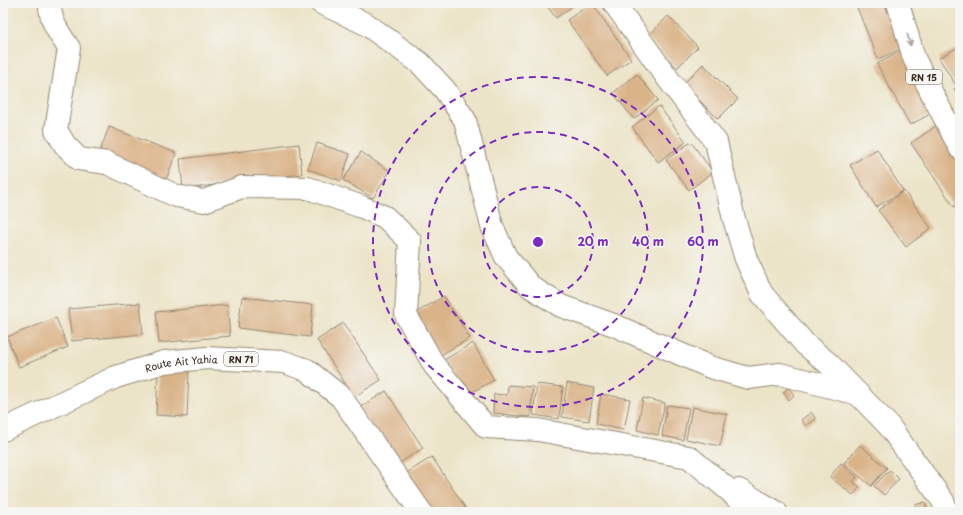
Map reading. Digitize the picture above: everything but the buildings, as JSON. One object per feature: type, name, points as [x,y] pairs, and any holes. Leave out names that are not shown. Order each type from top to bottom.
[{"type":"street","points":[[50,3],[49,11],[58,32],[69,48],[56,130],[65,145],[79,159],[107,163],[176,196],[204,201],[242,187],[308,188],[362,207],[385,217],[410,241],[406,315],[434,364],[486,427],[538,430],[689,457],[730,491],[750,512]]},
{"type":"street","points":[[321,3],[366,24],[420,63],[445,90],[464,120],[492,226],[506,257],[531,287],[562,306],[614,325],[710,367],[748,378],[780,374],[858,394]]},
{"type":"street","points":[[614,3],[669,80],[716,142],[734,219],[746,259],[762,294],[805,344],[829,364],[889,426],[943,501],[947,512]]},
{"type":"street","name":"RN 15","points":[[898,3],[914,58],[960,148]]},
{"type":"street","name":"Route Ait Yahia","points":[[3,430],[116,377],[164,362],[207,358],[284,362],[307,370],[341,397],[421,512]]},
{"type":"street","points":[[704,469],[776,512]]}]
